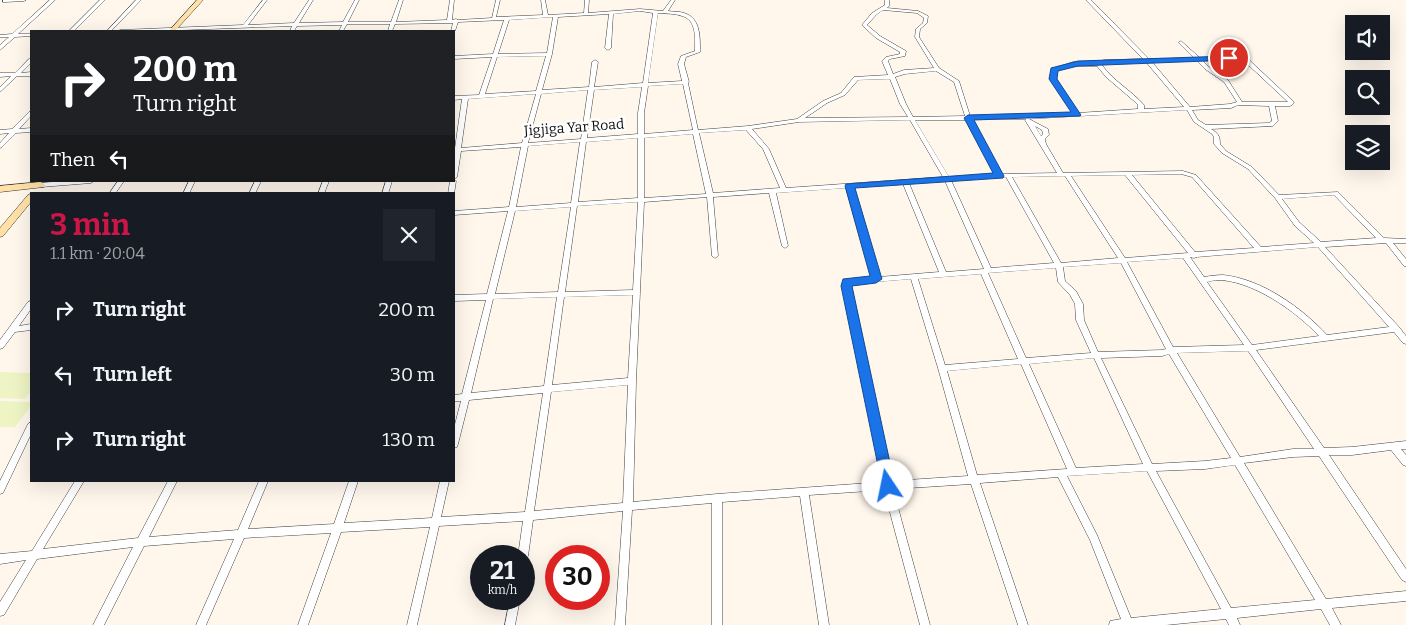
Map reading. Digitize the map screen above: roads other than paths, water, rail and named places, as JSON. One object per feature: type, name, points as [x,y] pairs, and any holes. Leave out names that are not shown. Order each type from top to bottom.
[{"type":"street","points":[[0,7],[6,1],[24,0]]},
{"type":"street","points":[[0,48],[53,0]]},
{"type":"street","points":[[72,30],[103,0]]},
{"type":"street","points":[[110,30],[139,0]]},
{"type":"street","points":[[173,30],[200,0]]},
{"type":"street","points":[[247,28],[265,0]]},
{"type":"street","points":[[293,30],[311,0]]},
{"type":"street","points":[[342,30],[357,0]]},
{"type":"street","points":[[391,30],[395,22],[401,0]]},
{"type":"street","points":[[448,21],[452,0]]},
{"type":"street","points":[[494,18],[498,0]]},
{"type":"street","points":[[544,0],[546,16]]},
{"type":"street","points":[[586,14],[587,0]]},
{"type":"street","points":[[665,12],[673,0]]},
{"type":"street","points":[[887,0],[887,6],[874,14],[864,24],[878,37],[903,51],[903,55],[888,58],[885,61],[891,77],[904,104],[947,179],[1073,472]]},
{"type":"street","points":[[1088,0],[1148,62],[1189,108],[1196,121],[1217,137],[1218,144],[1224,152],[1250,168],[1277,197],[1297,224],[1320,245],[1406,341]]},
{"type":"street","points":[[631,10],[634,4]]},
{"type":"street","points":[[884,9],[918,12],[926,17],[925,23],[918,29],[917,37],[936,69],[956,81],[968,118],[999,176]]},
{"type":"street","points":[[173,30],[247,28],[296,24],[448,21],[611,13],[631,10],[683,14],[694,21],[698,50],[684,56],[681,64],[710,196],[715,256]]},
{"type":"street","points":[[620,625],[628,507],[641,202],[640,136],[644,84],[656,11]]},
{"type":"street","points":[[608,48],[611,13]]},
{"type":"street","points":[[455,440],[512,209],[525,144],[549,54],[556,15]]},
{"type":"street","points":[[482,96],[507,18]]},
{"type":"street","points":[[453,30],[456,20]]},
{"type":"street","points":[[0,36],[30,35]]},
{"type":"street","points":[[1181,42],[1226,81],[1239,104]]},
{"type":"street","points":[[455,57],[549,54]]},
{"type":"street","points":[[1077,115],[1053,79],[1054,70],[1073,64],[1099,64],[1104,62],[1244,58],[1291,102],[1290,104],[1272,106],[1275,121],[1271,125],[1206,127]]},
{"type":"street","points":[[0,90],[30,61]]},
{"type":"street","points":[[525,545],[531,516],[595,62]]},
{"type":"street","points":[[1099,64],[1103,72],[1136,99],[1141,105],[1141,111]]},
{"type":"street","points":[[799,120],[825,102],[842,94],[856,78],[891,77],[904,72],[936,69]]},
{"type":"street","points":[[0,75],[30,74]]},
{"type":"street","points":[[455,98],[686,82]]},
{"type":"street","points":[[455,150],[465,97]]},
{"type":"street","name":"Jigjiga Yar Road","points":[[455,150],[748,128],[799,120],[899,117],[914,119],[1027,119],[1239,104],[1272,106]]},
{"type":"street","points":[[0,146],[30,114]]},
{"type":"street","points":[[1027,119],[1044,129],[1046,135],[1042,138],[1043,144],[1123,261],[1171,350],[1336,625]]},
{"type":"street","points":[[748,128],[766,149],[784,191]]},
{"type":"street","points":[[0,132],[30,130]]},
{"type":"street","points":[[455,213],[641,202],[1008,175],[1181,172],[1192,174],[1260,250]]},
{"type":"street","points":[[1127,173],[1189,256],[1202,280],[1322,452],[1406,577]]},
{"type":"street","points":[[1008,175],[1059,266],[1062,282],[1073,293],[1080,304],[1080,320],[1149,467],[1235,625]]},
{"type":"street","points":[[0,189],[42,183],[66,182]]},
{"type":"street","points":[[114,192],[121,182]]},
{"type":"street","points":[[905,182],[943,274]]},
{"type":"street","points":[[849,186],[876,279]]},
{"type":"street","points":[[772,191],[786,246]]},
{"type":"street","points":[[1277,197],[1336,193],[1406,264]]},
{"type":"street","points":[[0,234],[30,198]]},
{"type":"street","points":[[925,625],[888,486],[846,286],[847,282],[986,270],[1406,240]]},
{"type":"street","points":[[913,276],[974,480],[1023,625]]},
{"type":"street","points":[[1202,280],[1225,278],[1252,287],[1296,309],[1326,338]]},
{"type":"street","points":[[455,298],[637,292]]},
{"type":"street","points":[[0,346],[4,337],[14,328],[30,305]]},
{"type":"street","points":[[14,328],[30,327]]},
{"type":"street","points":[[942,368],[1097,355],[1162,353],[1171,350],[1250,348],[1396,329]]},
{"type":"street","points":[[455,398],[632,381]]},
{"type":"street","points":[[0,490],[30,428]]},
{"type":"street","points":[[0,559],[141,542],[338,526],[531,516],[717,498],[1061,474],[1406,445]]},
{"type":"street","points":[[1392,446],[1406,462]]},
{"type":"street","points":[[1061,474],[1094,538],[1129,624]]},
{"type":"street","points":[[0,611],[79,482]]},
{"type":"street","points":[[98,625],[172,482]]},
{"type":"street","points":[[201,625],[264,482]]},
{"type":"street","points":[[303,625],[354,482]]},
{"type":"street","points":[[412,625],[434,522],[445,482]]},
{"type":"street","points":[[804,492],[824,625]]},
{"type":"street","points":[[717,498],[717,625]]},
{"type":"street","points":[[1114,625],[1228,612],[1406,596]]},
{"type":"street","points":[[510,625],[513,610]]}]
